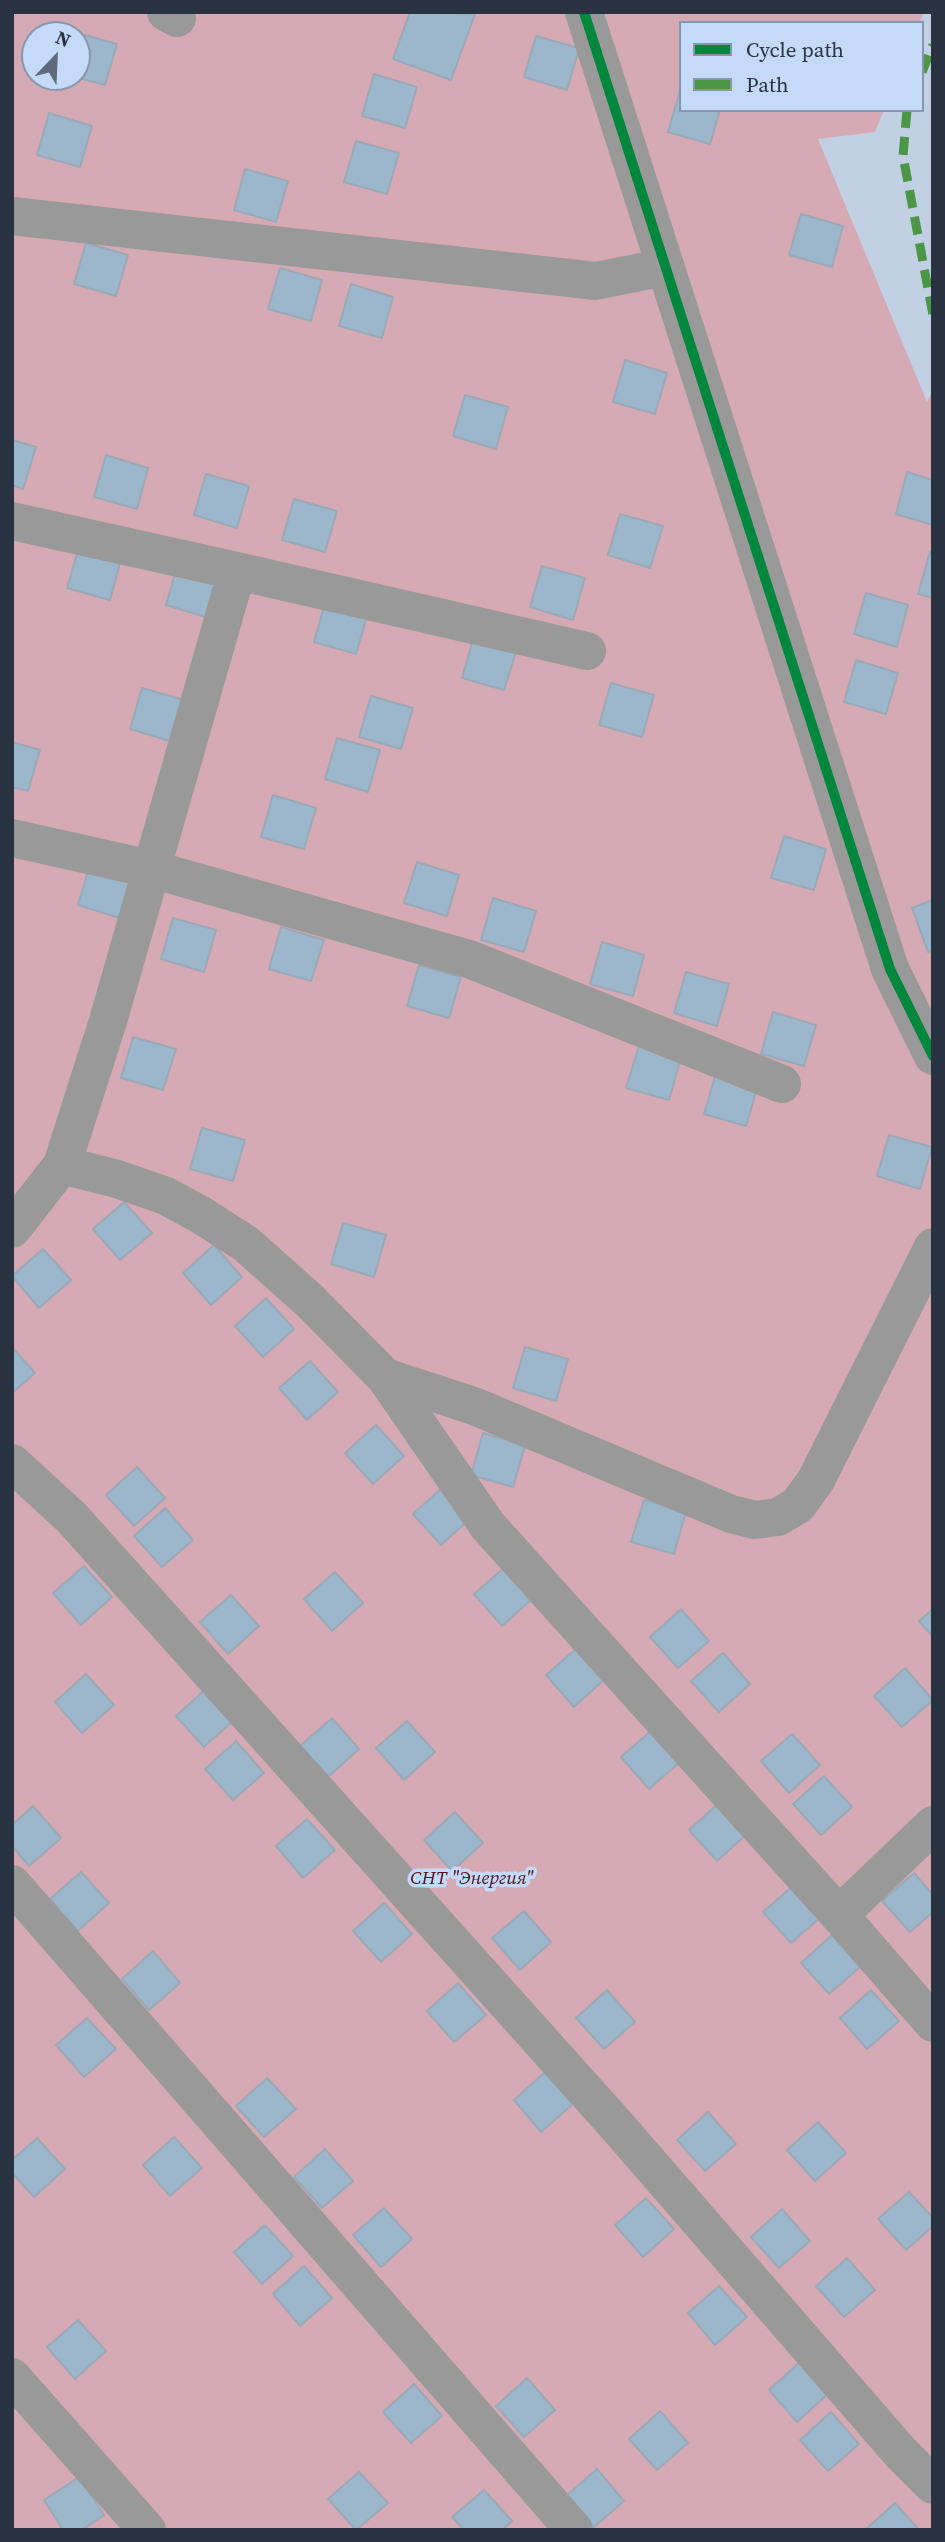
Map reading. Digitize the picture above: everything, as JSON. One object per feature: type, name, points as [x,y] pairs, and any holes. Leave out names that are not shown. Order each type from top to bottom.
[{"type":"street","points":[[584,12],[890,969],[933,1056]]},
{"type":"street","points":[[12,216],[596,281],[665,267]]},
{"type":"street","points":[[12,521],[587,651]]},
{"type":"street","points":[[12,1229],[62,1165],[108,1021],[237,571]]},
{"type":"street","points":[[12,838],[151,869],[470,959],[782,1084]]},
{"type":"street","points":[[62,1165],[117,1179],[166,1196],[201,1215],[247,1244],[310,1301],[385,1377],[488,1526],[933,2023]]},
{"type":"street","points":[[385,1377],[474,1406],[731,1514],[755,1520],[778,1517],[798,1505],[816,1480],[933,1247]]},
{"type":"street","points":[[12,1463],[72,1518],[617,2126],[900,2452],[933,2485]]},
{"type":"street","points":[[839,1915],[933,1825]]},
{"type":"street","points":[[12,1884],[574,2530]]},
{"type":"street","points":[[12,2377],[147,2530]]},
{"type":"green space","name":"СНТ \"Энергия\"","points":[[12,12],[924,12],[921,21],[679,21],[679,112],[883,112],[875,132],[818,139],[927,402],[933,390],[933,2530],[12,2530]]},
{"type":"building","points":[[410,12],[475,14],[451,80],[393,59]]},
{"type":"building","points":[[536,36],[579,48],[567,90],[524,77]]},
{"type":"building","points":[[91,37],[117,44],[105,85],[91,81]]},
{"type":"building","points":[[374,74],[417,87],[405,128],[362,116]]},
{"type":"building","points":[[679,94],[679,112],[719,112],[710,144],[668,132]]},
{"type":"building","points":[[49,113],[92,126],[80,167],[37,155]]},
{"type":"building","points":[[356,141],[399,153],[387,194],[344,182]]},
{"type":"building","points":[[245,169],[288,181],[276,222],[234,210]]},
{"type":"building","points":[[801,214],[843,226],[832,267],[789,255]]},
{"type":"building","points":[[86,243],[128,255],[116,296],[74,284]]},
{"type":"building","points":[[280,268],[322,280],[311,321],[268,309]]},
{"type":"building","points":[[351,284],[393,297],[382,338],[339,326]]},
{"type":"building","points":[[625,360],[667,373],[655,414],[613,402]]},
{"type":"building","points":[[465,395],[508,407],[496,449],[453,436]]},
{"type":"building","points":[[12,440],[36,447],[23,489],[12,485]]},
{"type":"building","points":[[106,455],[148,468],[137,509],[94,497]]},
{"type":"building","points":[[907,472],[933,480],[933,525],[896,514]]},
{"type":"building","points":[[206,474],[249,486],[237,528],[194,515]]},
{"type":"building","points":[[294,499],[337,511],[325,552],[282,540]]},
{"type":"building","points":[[620,514],[663,526],[650,568],[608,555]]},
{"type":"building","points":[[79,547],[121,559],[110,600],[67,588]]},
{"type":"building","points":[[930,552],[933,553],[933,598],[918,594]]},
{"type":"building","points":[[178,564],[221,576],[209,618],[166,605]]},
{"type":"building","points":[[542,566],[585,578],[573,620],[530,607]]},
{"type":"building","points":[[866,593],[908,605],[897,647],[854,634]]},
{"type":"building","points":[[326,600],[368,613],[356,654],[314,642]]},
{"type":"building","points":[[474,636],[517,649],[504,690],[462,678]]},
{"type":"building","points":[[856,660],[898,673],[886,714],[844,702]]},
{"type":"building","points":[[611,683],[654,695],[642,737],[599,725]]},
{"type":"building","points":[[142,688],[184,700],[173,742],[130,729]]},
{"type":"building","points":[[371,696],[413,708],[401,749],[359,737]]},
{"type":"building","points":[[337,738],[380,750],[368,792],[325,779]]},
{"type":"building","points":[[12,742],[40,750],[28,791],[12,787]]},
{"type":"building","points":[[273,795],[316,808],[304,849],[261,837]]},
{"type":"building","points":[[784,836],[826,849],[814,890],[771,878]]},
{"type":"building","points":[[417,862],[459,875],[447,916],[404,903]]},
{"type":"building","points":[[90,864],[132,876],[120,918],[78,905]]},
{"type":"building","points":[[493,898],[536,911],[524,952],[481,940]]},
{"type":"building","points":[[933,900],[933,950],[928,952],[912,908]]},
{"type":"building","points":[[173,918],[216,930],[204,972],[161,959]]},
{"type":"building","points":[[281,927],[324,940],[311,981],[269,969]]},
{"type":"building","points":[[602,942],[644,955],[633,996],[590,984]]},
{"type":"building","points":[[419,965],[461,977],[449,1018],[407,1006]]},
{"type":"building","points":[[686,972],[729,984],[717,1026],[674,1013]]},
{"type":"building","points":[[773,1012],[816,1025],[804,1066],[761,1054]]},
{"type":"building","points":[[133,1037],[176,1049],[163,1090],[121,1078]]},
{"type":"building","points":[[639,1046],[681,1058],[669,1100],[626,1088]]},
{"type":"building","points":[[716,1073],[758,1085],[746,1126],[704,1114]]},
{"type":"building","points":[[202,1128],[245,1140],[233,1181],[190,1169]]},
{"type":"building","points":[[889,1135],[932,1147],[920,1189],[877,1176]]},
{"type":"building","points":[[124,1202],[152,1233],[120,1260],[93,1229]]},
{"type":"building","points":[[343,1223],[386,1235],[374,1277],[331,1264]]},
{"type":"building","points":[[214,1245],[242,1277],[211,1305],[183,1273]]},
{"type":"building","points":[[43,1249],[71,1280],[39,1308],[12,1276]]},
{"type":"building","points":[[266,1298],[294,1329],[263,1357],[235,1326]]},
{"type":"building","points":[[12,1347],[35,1373],[12,1393]]},
{"type":"building","points":[[525,1347],[568,1359],[556,1401],[513,1388]]},
{"type":"building","points":[[310,1361],[338,1392],[307,1420],[279,1388]]},
{"type":"building","points":[[376,1425],[404,1456],[373,1484],[345,1453]]},
{"type":"building","points":[[483,1433],[525,1446],[513,1487],[471,1475]]},
{"type":"building","points":[[137,1467],[165,1498],[134,1526],[106,1495]]},
{"type":"building","points":[[444,1486],[472,1517],[441,1545],[413,1514]]},
{"type":"building","points":[[644,1500],[686,1512],[674,1554],[631,1542]]},
{"type":"building","points":[[165,1508],[193,1540],[162,1567],[134,1536]]},
{"type":"building","points":[[84,1566],[112,1597],[81,1625],[53,1593]]},
{"type":"building","points":[[505,1567],[533,1598],[502,1626],[474,1594]]},
{"type":"building","points":[[335,1572],[363,1603],[332,1631],[304,1599]]},
{"type":"building","points":[[231,1595],[259,1626],[228,1654],[200,1622]]},
{"type":"building","points":[[681,1609],[709,1641],[678,1668],[650,1637]]},
{"type":"building","points":[[933,1609],[933,1637],[919,1621]]},
{"type":"building","points":[[577,1648],[605,1679],[574,1707],[546,1675]]},
{"type":"building","points":[[723,1653],[750,1684],[719,1712],[691,1681]]},
{"type":"building","points":[[905,1668],[933,1700],[902,1727],[874,1696]]},
{"type":"building","points":[[86,1674],[114,1705],[82,1733],[55,1702]]},
{"type":"building","points":[[207,1688],[235,1719],[204,1747],[176,1716]]},
{"type":"building","points":[[332,1718],[359,1749],[328,1777],[300,1746]]},
{"type":"building","points":[[407,1721],[435,1752],[404,1780],[376,1748]]},
{"type":"building","points":[[652,1730],[681,1761],[649,1789],[621,1757]]},
{"type":"building","points":[[792,1734],[820,1765],[789,1793],[761,1761]]},
{"type":"building","points":[[236,1741],[264,1773],[233,1800],[205,1769]]},
{"type":"building","points":[[824,1776],[852,1807],[821,1835],[793,1804]]},
{"type":"building","points":[[720,1802],[748,1833],[717,1861],[689,1830]]},
{"type":"building","points":[[33,1806],[61,1838],[29,1866],[12,1846],[12,1825]]},
{"type":"building","points":[[455,1812],[483,1843],[452,1871],[424,1840]]},
{"type":"building","points":[[307,1819],[335,1850],[303,1878],[276,1846]]},
{"type":"building","points":[[81,1872],[109,1903],[78,1931],[50,1899]]},
{"type":"building","points":[[914,1873],[933,1895],[933,1912],[910,1932],[882,1901]]},
{"type":"building","points":[[794,1885],[822,1916],[791,1943],[763,1912]]},
{"type":"building","points":[[384,1903],[412,1934],[381,1962],[353,1931]]},
{"type":"building","points":[[524,1911],[551,1942],[520,1970],[492,1938]]},
{"type":"building","points":[[832,1935],[860,1967],[829,1994],[801,1963]]},
{"type":"building","points":[[153,1951],[180,1983],[149,2010],[122,1979]]},
{"type":"building","points":[[458,1983],[486,2015],[454,2042],[427,2011]]},
{"type":"building","points":[[607,1990],[635,2022],[604,2049],[576,2018]]},
{"type":"building","points":[[871,1990],[899,2021],[867,2049],[840,2018]]},
{"type":"building","points":[[87,2018],[116,2049],[84,2077],[56,2045]]},
{"type":"building","points":[[545,2072],[573,2104],[541,2132],[514,2100]]},
{"type":"building","points":[[267,2078],[296,2109],[264,2137],[236,2106]]},
{"type":"building","points":[[708,2112],[736,2144],[705,2171],[677,2140]]},
{"type":"building","points":[[818,2122],[846,2153],[815,2181],[787,2150]]},
{"type":"building","points":[[174,2137],[202,2168],[170,2196],[143,2165]]},
{"type":"building","points":[[37,2138],[65,2169],[34,2197],[12,2173],[12,2160]]},
{"type":"building","points":[[325,2149],[353,2181],[322,2208],[294,2177]]},
{"type":"building","points":[[909,2192],[933,2218],[933,2226],[906,2250],[878,2219]]},
{"type":"building","points":[[646,2198],[674,2229],[643,2257],[615,2225]]},
{"type":"building","points":[[384,2208],[412,2239],[381,2267],[353,2235]]},
{"type":"building","points":[[782,2209],[810,2241],[779,2268],[751,2237]]},
{"type":"building","points":[[265,2225],[293,2256],[262,2284],[234,2252]]},
{"type":"building","points":[[847,2258],[875,2290],[844,2317],[816,2286]]},
{"type":"building","points":[[304,2266],[332,2298],[300,2326],[273,2294]]},
{"type":"building","points":[[719,2286],[747,2317],[715,2345],[688,2313]]},
{"type":"building","points":[[78,2320],[106,2351],[75,2379],[47,2347]]},
{"type":"building","points":[[800,2362],[828,2394],[797,2422],[769,2390]]},
{"type":"building","points":[[527,2378],[555,2410],[524,2437],[496,2406]]},
{"type":"building","points":[[414,2384],[442,2416],[411,2443],[383,2412]]},
{"type":"building","points":[[660,2411],[688,2443],[657,2470],[629,2439]]},
{"type":"building","points":[[831,2412],[859,2444],[828,2471],[800,2440]]},
{"type":"building","points":[[597,2469],[624,2501],[593,2528],[565,2497]]},
{"type":"building","points":[[359,2472],[388,2503],[356,2530],[328,2499]]},
{"type":"building","points":[[79,2477],[104,2515],[82,2530],[63,2530],[44,2500]]},
{"type":"building","points":[[484,2490],[512,2521],[502,2530],[464,2530],[452,2517]]},
{"type":"building","points":[[895,2503],[919,2530],[865,2530]]},
{"type":"marked path","points":[[924,67],[933,45]]},
{"type":"marked path","points":[[907,112],[903,156],[933,315]]},
{"type":"cycle path","points":[[584,12],[890,969],[933,1056]]}]
